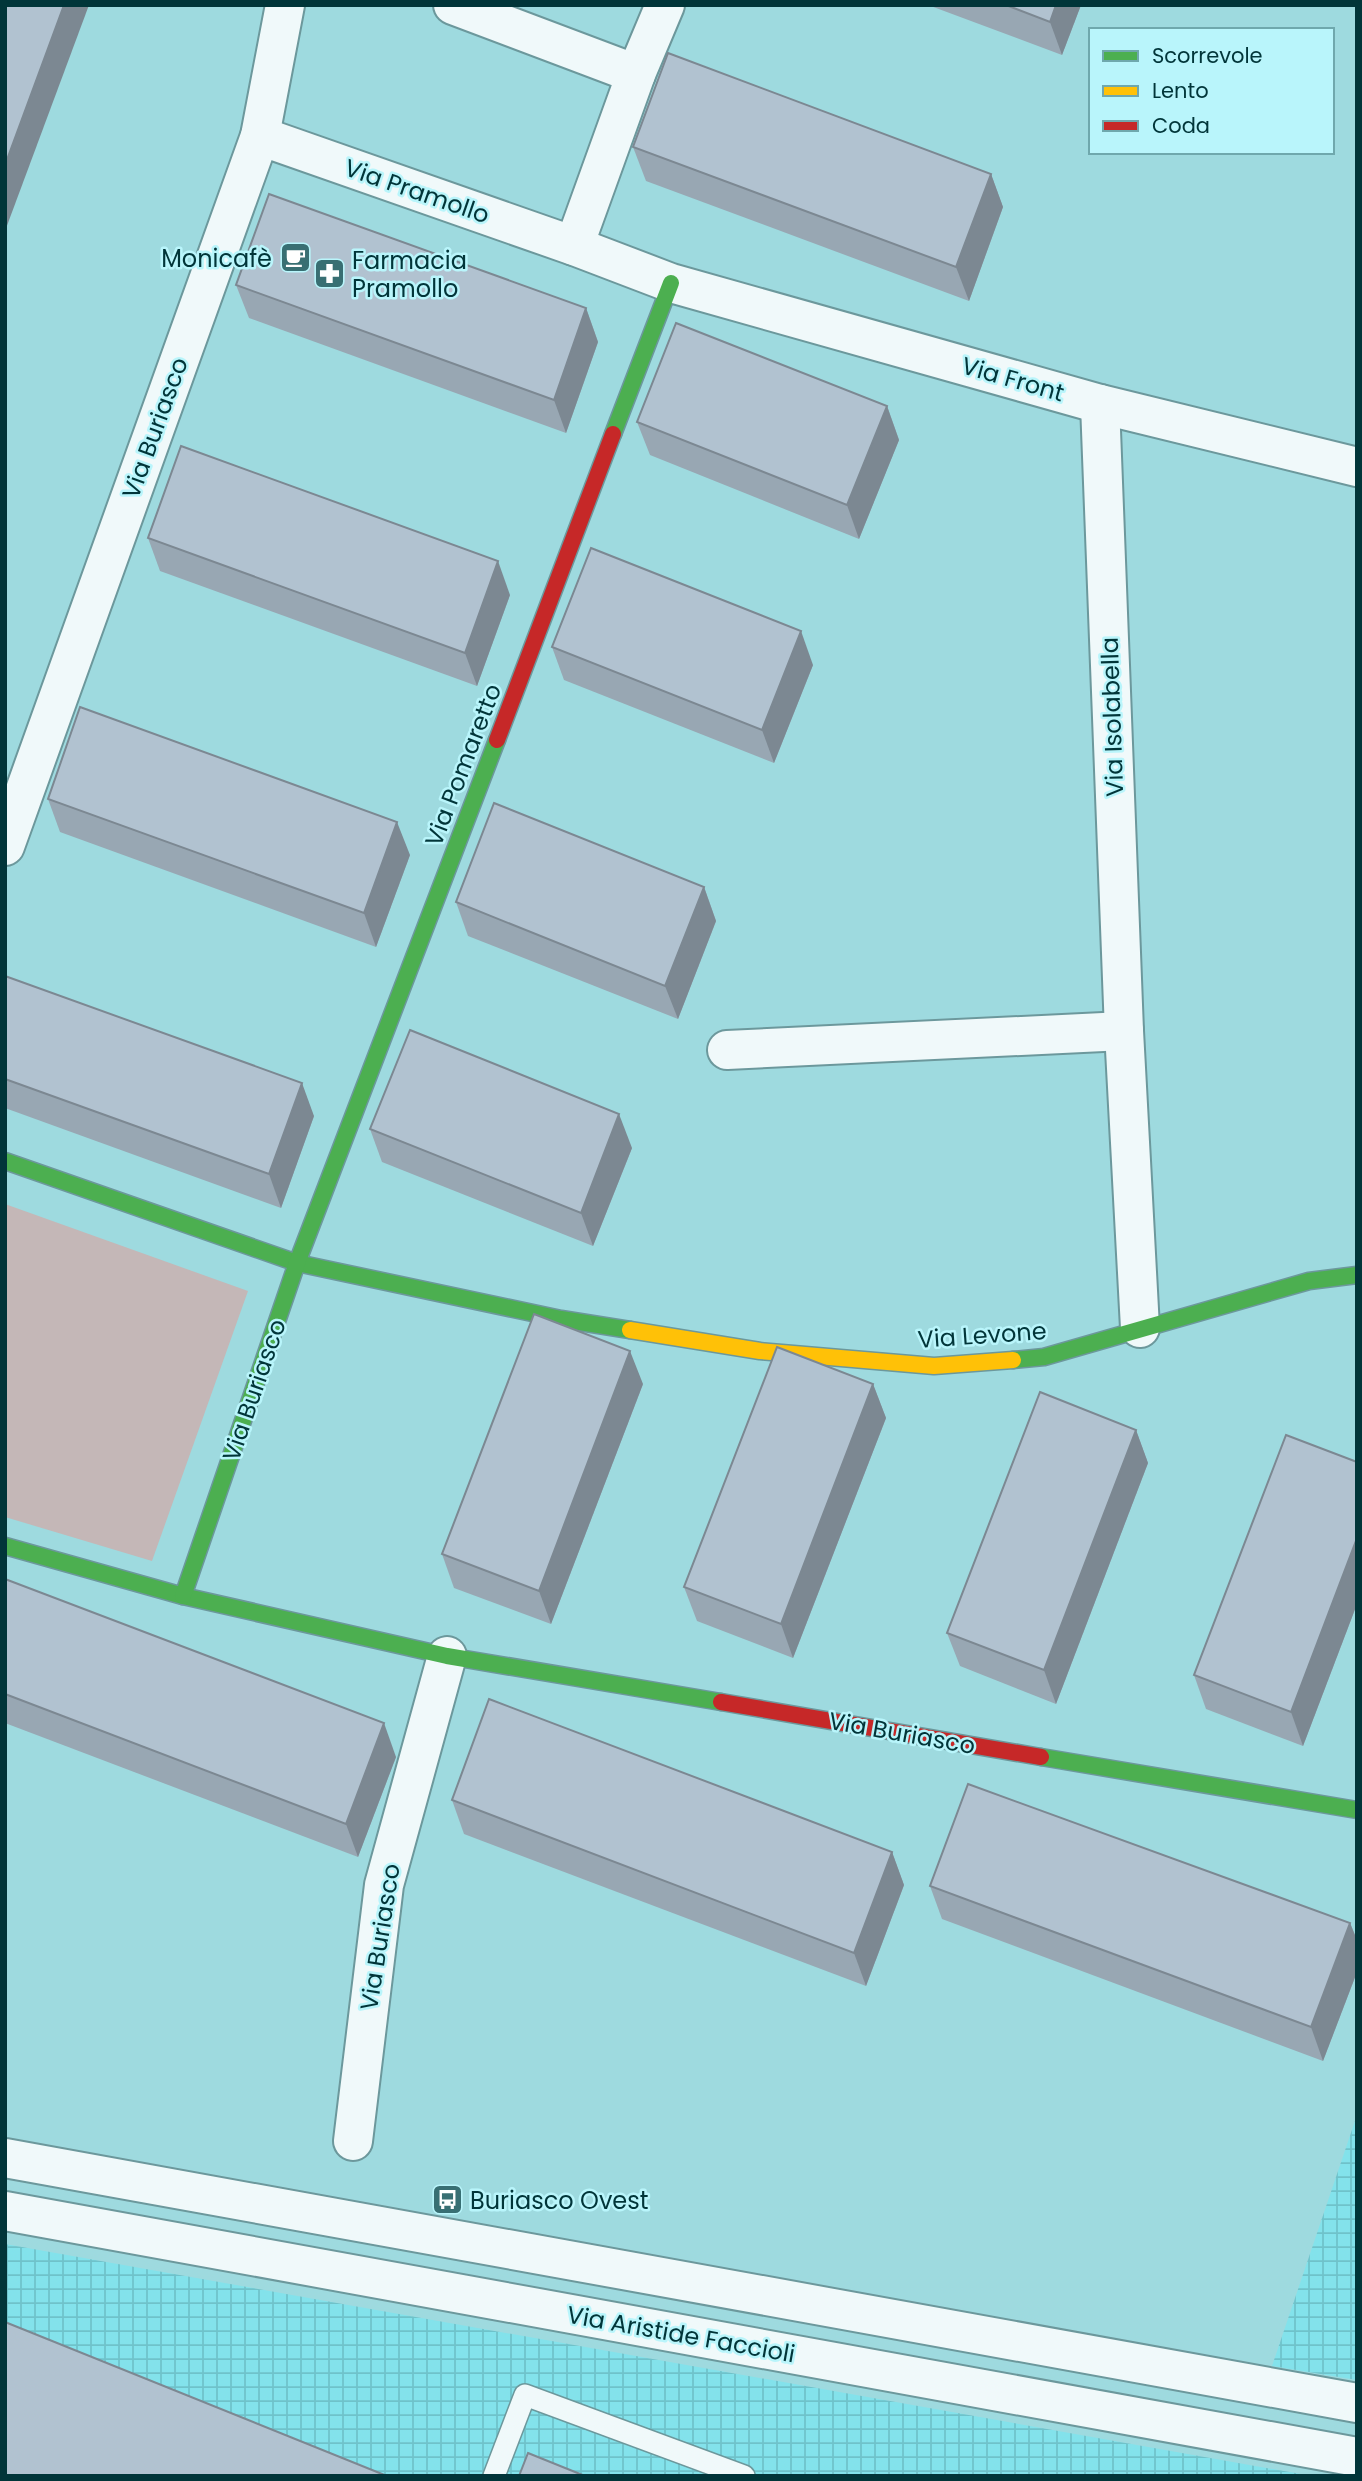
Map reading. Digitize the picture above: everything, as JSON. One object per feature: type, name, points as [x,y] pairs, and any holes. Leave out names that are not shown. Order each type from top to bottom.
[{"type":"street","name":"Via Buriasco","points":[[5,846],[260,136],[285,5]]},
{"type":"street","points":[[453,5],[636,74]]},
{"type":"street","points":[[574,246],[636,74],[665,5]]},
{"type":"street","name":"Via Pramollo","points":[[260,136],[574,246],[671,283]]},
{"type":"street","name":"Via Front","points":[[671,283],[1100,404],[1357,467]]},
{"type":"street","name":"Via Pomaretto","points":[[297,1263],[671,283]]},
{"type":"street","name":"Via Isolabella","points":[[1100,404],[1124,1031],[1140,1328]]},
{"type":"street","points":[[727,1050],[1124,1031]]},
{"type":"street","points":[[5,1161],[297,1263]]},
{"type":"street","name":"Via Buriasco","points":[[183,1596],[297,1263]]},
{"type":"street","name":"Via Levone","points":[[297,1263],[561,1319],[760,1352],[934,1366],[1044,1357],[1309,1281],[1357,1275]]},
{"type":"street","name":"Via Buriasco","points":[[5,1546],[183,1596],[447,1656],[1357,1810]]},
{"type":"street","name":"Via Buriasco","points":[[353,2141],[384,1885],[447,1656]]},
{"type":"street","points":[[5,2158],[1357,2403]]},
{"type":"street","name":"Via Aristide Faccioli","points":[[5,2211],[1357,2457]]},
{"type":"lane","points":[[494,2476],[525,2395],[744,2476]]},
{"type":"shaded area","points":[[5,1204],[248,1291],[152,1561],[5,1517]]},
{"type":"shaded area","points":[[1357,2115],[1357,2380],[1272,2366]]},
{"type":"shaded area","points":[[5,2244],[1312,2476],[5,2476]]},
{"type":"building","points":[[5,5],[64,5],[5,165]]},
{"type":"building","points":[[1006,5],[1056,5],[1050,22]]},
{"type":"building","points":[[668,53],[991,174],[956,267],[633,147]]},
{"type":"building","points":[[269,194],[586,308],[554,400],[236,285]]},
{"type":"building","points":[[676,323],[887,406],[847,505],[637,422]]},
{"type":"building","points":[[181,446],[498,561],[465,653],[148,538]]},
{"type":"building","points":[[591,548],[801,631],[762,730],[552,647]]},
{"type":"building","points":[[80,707],[397,822],[364,913],[48,799]]},
{"type":"building","points":[[494,803],[704,887],[665,986],[456,902]]},
{"type":"building","points":[[5,976],[302,1083],[269,1174],[5,1079]]},
{"type":"building","points":[[410,1030],[619,1114],[581,1213],[370,1129]]},
{"type":"building","points":[[534,1314],[630,1351],[539,1591],[442,1554]]},
{"type":"building","points":[[777,1347],[873,1384],[781,1624],[684,1587]]},
{"type":"building","points":[[1040,1392],[1136,1430],[1044,1670],[947,1633]]},
{"type":"building","points":[[1286,1435],[1357,1462],[1357,1538],[1291,1712],[1194,1675]]},
{"type":"building","points":[[5,1579],[384,1723],[346,1824],[5,1694]]},
{"type":"building","points":[[489,1699],[892,1852],[854,1953],[452,1800]]},
{"type":"building","points":[[968,1784],[1350,1923],[1311,2027],[930,1886]]},
{"type":"building","points":[[5,2322],[387,2476],[5,2476]]},
{"type":"building","points":[[528,2453],[585,2476],[519,2476]]},
{"type":"traffic: fast","points":[[613,434],[671,283]]},
{"type":"traffic: fast","points":[[183,1596],[297,1263],[497,740]]},
{"type":"traffic: fast","points":[[5,1161],[297,1263],[561,1319],[630,1330]]},
{"type":"traffic: fast","points":[[1013,1360],[1044,1357],[1309,1281],[1357,1275]]},
{"type":"traffic: fast","points":[[5,1546],[183,1596],[447,1656],[721,1702]]},
{"type":"traffic: fast","points":[[1041,1757],[1357,1810]]},
{"type":"traffic: slow","points":[[630,1330],[760,1351],[934,1366],[1013,1360]]},
{"type":"traffic: jam","points":[[497,740],[613,434]]},
{"type":"traffic: jam","points":[[721,1702],[1041,1757]]},
{"type":"place","name":"Monicafè","points":[[295,258]]},
{"type":"place","name":"Farmacia Pramollo","points":[[329,274]]},
{"type":"place","name":"Buriasco Ovest","points":[[447,2200]]}]
